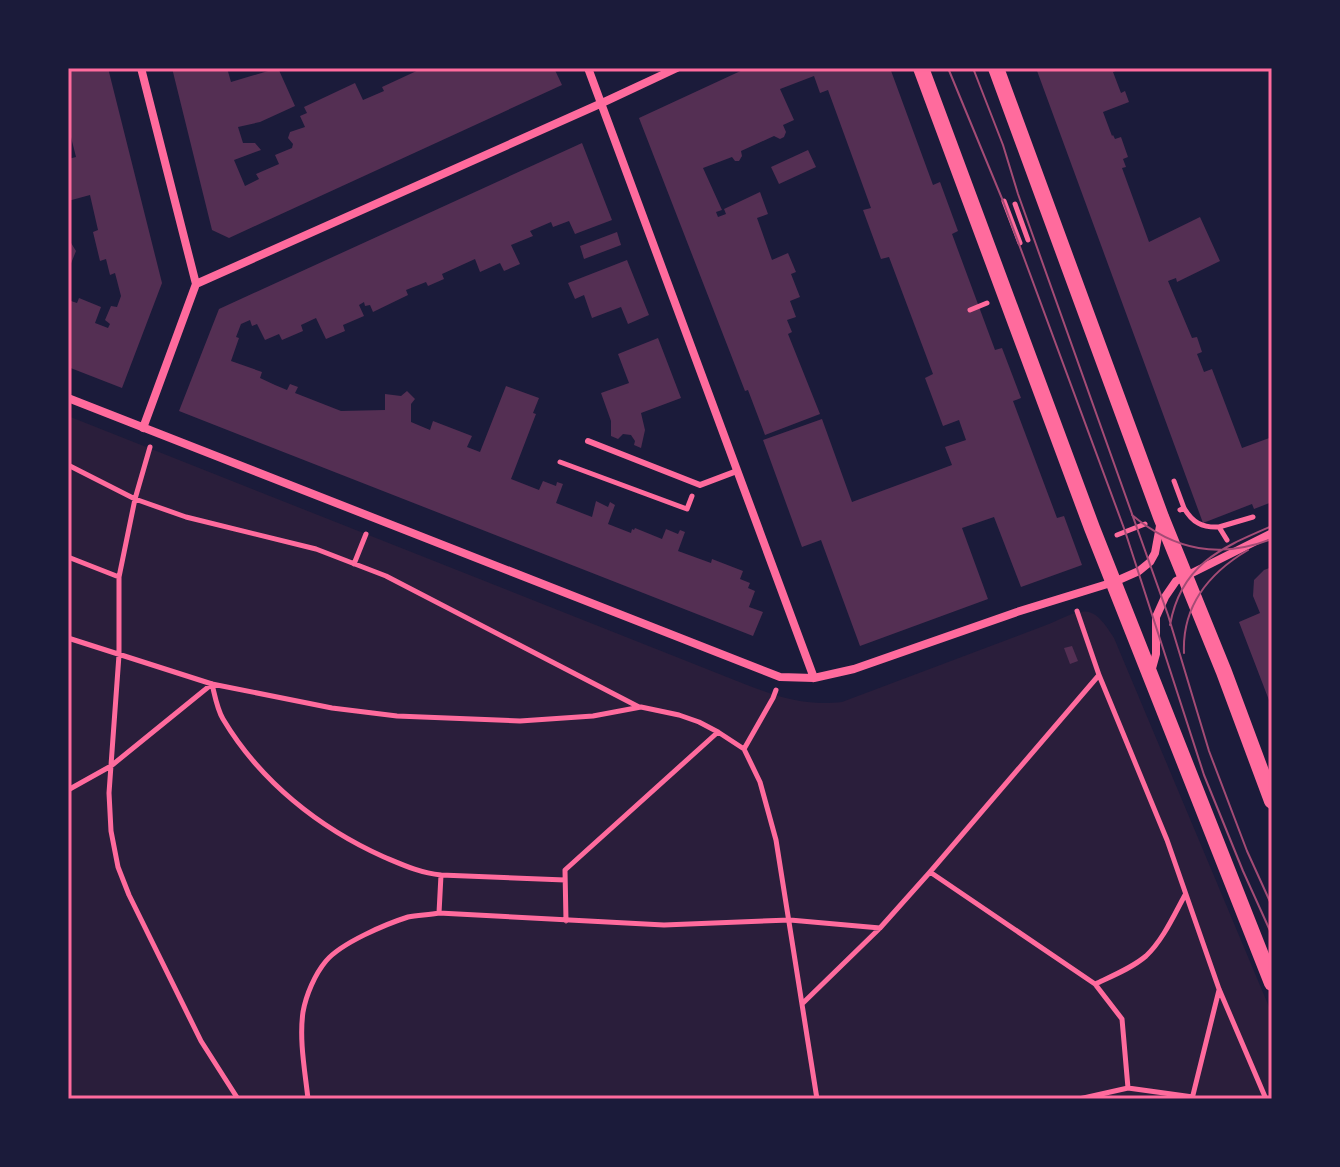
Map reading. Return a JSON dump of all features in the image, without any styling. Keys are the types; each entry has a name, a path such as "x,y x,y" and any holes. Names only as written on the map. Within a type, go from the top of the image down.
{"main road":[{"path":"921,68 1097,542 1272,983"},
{"path":"996,68 1161,517 1272,801"}],"street":[{"path":"141,68 196,284 143,428"},
{"path":"588,68 814,678"},
{"path":"196,284 677,68"},
{"path":"68,398 780,677 814,678 854,669 1114,582 1139,571 1150,562 1155,553 1161,517"},
{"path":"1151,673 1156,654 1156,617 1176,581 1272,533"}],"lane":[{"path":"588,441 700,485 737,471"}],"path":[{"path":"1004,201 1020,243"},
{"path":"1015,204 1028,240"},
{"path":"156,434 147,454 135,499 119,577 119,655 109,793 111,831 118,867 129,895 201,1041 238,1099"},
{"path":"560,462 687,509 696,483"},
{"path":"68,465 135,499 186,517 316,549 386,576 641,707 699,722 744,749 760,782 776,840 817,1099"},
{"path":"1184,508 1190,518 1201,525 1219,527 1253,517"},
{"path":"1097,542 1161,517"},
{"path":"354,564 372,518"},
{"path":"1219,527 1234,551"},
{"path":"68,557 119,577"},
{"path":"1071,596 1099,675 1167,840 1219,989 1266,1099"},
{"path":"68,638 212,684 332,708 397,716 520,721 579,717 641,707"},
{"path":"802,1003 880,928 1099,675"},
{"path":"744,749 773,698 780,677"},
{"path":"68,790 111,766 212,684"},
{"path":"212,684 222,717 270,780 336,833 414,870 441,875 565,880"},
{"path":"566,921 565,870 718,732"},
{"path":"930,872 1095,984 1122,1019 1128,1088"},
{"path":"439,913 441,875"},
{"path":"1095,984 1122,972 1147,955 1186,894"},
{"path":"308,1099 303,1011 312,985 327,960 366,934 409,917 439,913 664,925 790,920 880,928"},
{"path":"1079,1099 1128,1088 1192,1098 1219,989"}],"shaded area":[{"path":"68,416 747,685 793,700 842,702 1071,614 1093,614 1114,638 1272,1014 1272,1099 68,1099"}],"building":[{"path":"68,68 108,68 162,283 122,388 68,367 68,300 77,303 79,298 101,307 95,323 108,328 110,324 105,320 111,306 117,307 121,296 115,273 110,275 106,259 100,261 93,232 98,230 90,195 68,201 68,159 76,157 68,125"},
{"path":"172,68 227,68 231,82 278,68 295,106 260,122 238,127 243,143 255,143 261,150 234,160 245,186 259,179 256,174 279,164 275,155 292,148 293,144 288,138 290,132 305,127 300,116 307,113 304,107 355,83 363,100 384,91 382,87 423,68 554,68 562,85 229,238 212,230"},
{"path":"747,68 890,68 933,185 940,182 958,231 952,234 995,350 1002,348 1021,398 1013,401 1057,518 1064,516 1082,565 1021,587 994,517 962,528 988,599 860,646 821,540 802,547 763,440 822,419 852,502 952,465 945,447 966,440 959,420 943,426 925,378 933,374 889,257 881,259 863,210 871,208 828,90 820,93 814,76 780,89 794,120 783,125 786,132 784,137 774,136 741,151 739,161 732,157 703,168 722,210 716,212 718,217 726,214 724,209 760,192 768,214 757,218 772,260 788,253 796,272 791,274 800,297 790,301 796,317 787,320 792,332 788,334 820,414 765,435 639,118"},
{"path":"1036,68 1123,68 1113,72 1121,93 1125,91 1129,102 1103,112 1112,136 1115,139 1121,137 1128,157 1123,159 1126,167 1122,168 1149,242 1200,217 1220,261 1177,282 1176,278 1168,281 1192,338 1197,337 1202,352 1197,354 1204,372 1212,369 1242,448 1272,437 1272,502 1254,509 1252,504 1203,523"},
{"path":"582,143 612,220 575,234 569,221 553,227 551,222 530,231 533,236 511,245 520,264 504,271 500,263 480,272 475,259 442,274 444,279 406,290 408,295 373,312 370,305 365,306 364,302 359,305 364,316 343,325 345,331 326,339 316,318 301,325 303,331 282,340 279,334 265,340 257,324 252,326 250,320 241,324 231,361 262,372 260,378 287,390 290,384 298,387 295,393 341,411 385,410 385,394 401,396 407,391 415,399 411,404 411,422 430,430 433,421 472,436 467,447 480,452 506,386 539,398 511,479 539,490 543,481 556,486 557,482 563,484 556,503 592,517 596,501 608,507 610,502 615,505 608,524 631,533 635,528 662,539 666,529 678,534 680,530 685,532 678,551 743,571 740,579 750,583 748,588 755,591 749,607 763,612 753,636 179,411 219,309"},
{"path":"808,150 816,167 779,184 771,167"},
{"path":"617,232 621,245 584,259 580,246"},
{"path":"68,238 76,251 68,271"},
{"path":"627,260 649,315 628,324 621,307 592,318 584,295 575,299 568,283"},
{"path":"658,338 681,398 641,413 645,430 641,448 634,445 631,435 623,434 618,439 611,436 611,421 601,393 629,383 618,354"},
{"path":"1272,567 1272,708 1239,622 1260,613 1253,596 1254,580"},
{"path":"1072,646 1078,661 1070,664 1064,648"}],"tram line":[{"path":"948,68 1003,201 1125,531 1204,775 1272,935"},
{"path":"973,68 1003,145 1168,615 1209,751 1247,851 1272,906"},
{"path":"1132,515 1165,537 1199,548 1234,549 1272,539"},
{"path":"1170,625 1183,587 1206,561 1236,542 1272,526"},
{"path":"1184,653 1188,620 1201,592 1221,569 1248,550"}]}
